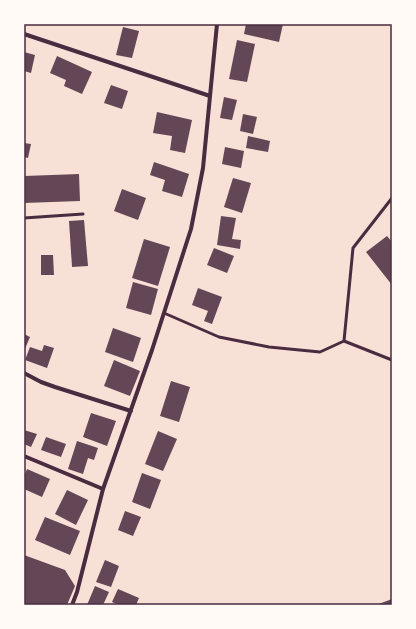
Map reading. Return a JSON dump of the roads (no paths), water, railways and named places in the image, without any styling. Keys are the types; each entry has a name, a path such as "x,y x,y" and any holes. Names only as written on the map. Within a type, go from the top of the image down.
{"street":[{"path":"72,605 77,592 104,489 191,229 203,168 217,24"},
{"path":"24,34 210,96"},
{"path":"24,373 41,382 55,387 131,411"},
{"path":"24,456 104,489"}],"lane":[{"path":"344,341 353,248 392,198"},
{"path":"24,218 83,214"},
{"path":"164,313 219,337 269,347 320,352 344,341 392,360"}]}
